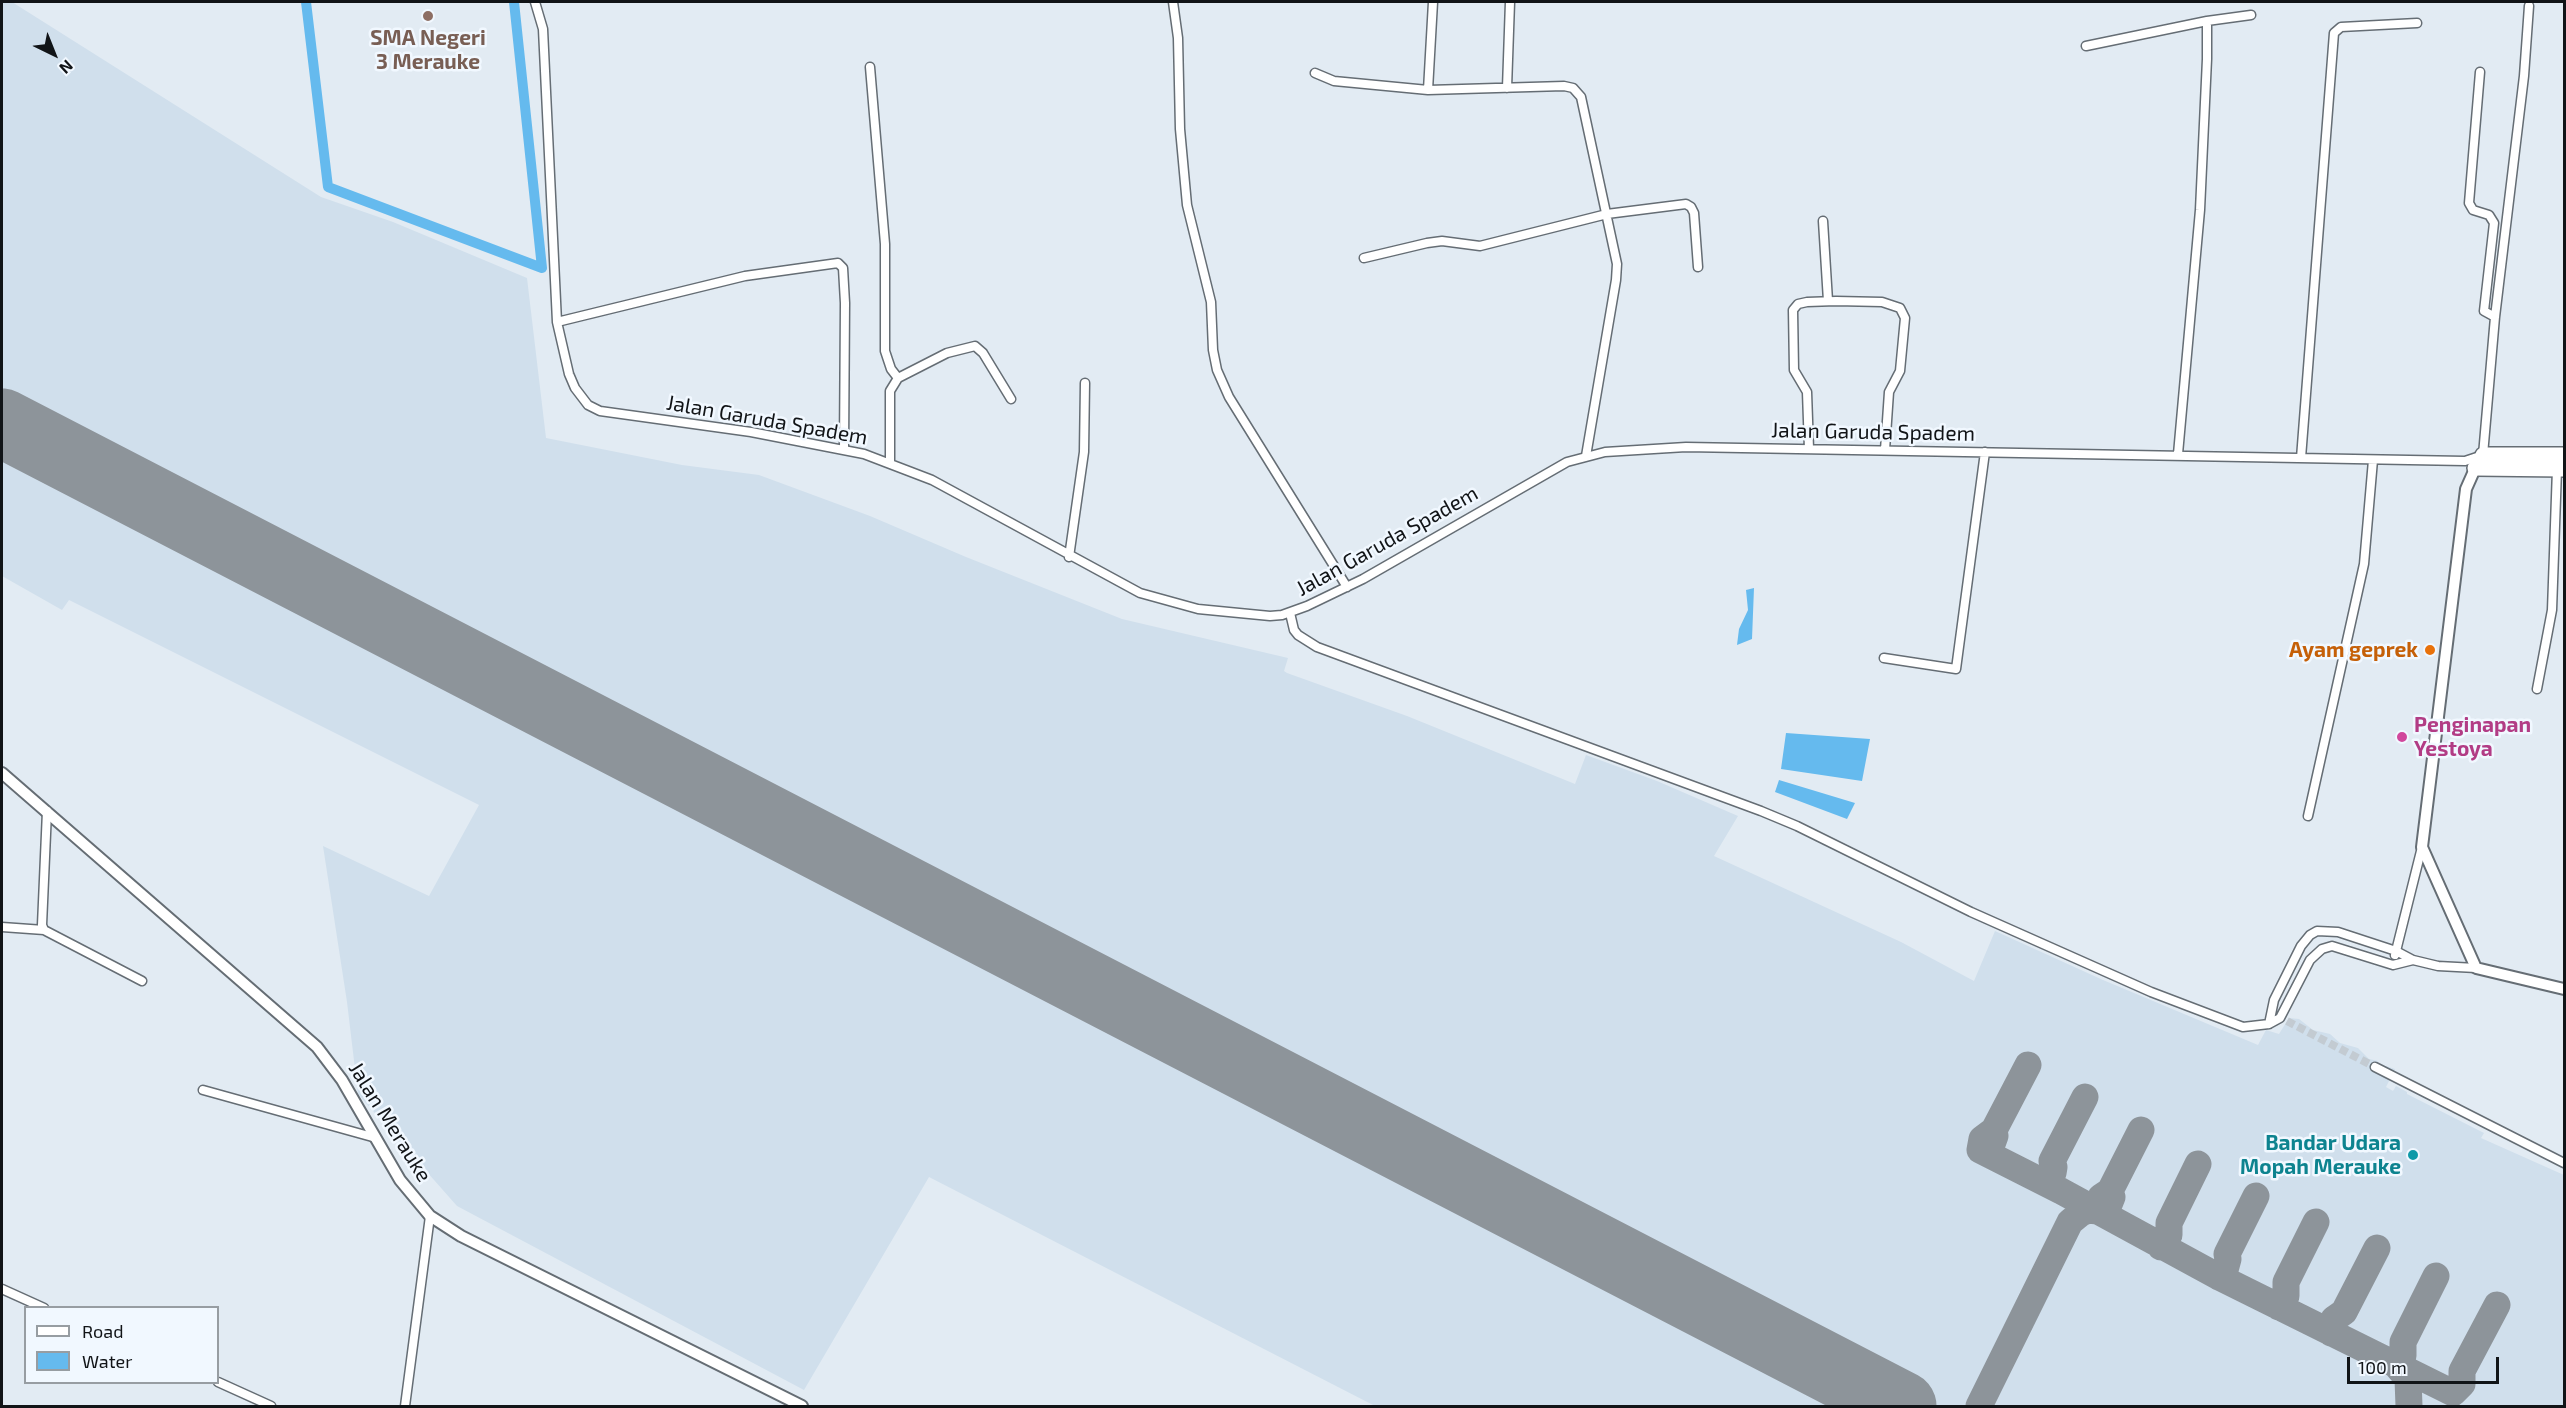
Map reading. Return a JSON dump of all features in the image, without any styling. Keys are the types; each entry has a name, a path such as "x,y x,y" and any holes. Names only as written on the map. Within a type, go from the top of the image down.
{"highway":[{"path":"2474,461 2565,455"},
{"path":"2474,461 2560,469"}],"street":[{"name":"Jalan Garuda Spadem","path":"535,2 543,29 557,322 569,374 580,396 594,409 751,432 844,449 890,463 959,494 1069,557 1140,593 1175,604 1246,615 1270,616 1290,613 1347,587 1567,462 1605,452 1675,447 2178,454 2474,461"},
{"path":"1173,2 1178,38 1180,129 1187,205 1212,302 1213,350 1217,370 1229,397 1347,587"},
{"path":"1428,90 1434,2"},
{"path":"1507,88 1510,2"},
{"path":"2393,965 2422,847 2466,489 2474,461 2495,317 2522,98 2529,6"},
{"path":"2086,46 2207,21 2251,15"},
{"path":"2178,454 2200,210 2207,21"},
{"path":"2301,458 2334,33 2341,27 2417,23"},
{"path":"870,67 885,244 885,351 891,369 898,378"},
{"path":"2480,72 2469,203 2474,211 2489,215 2494,223 2484,310 2495,317"},
{"path":"1315,73 1334,81 1428,90 1564,86 1577,92 1583,103 1616,251 1616,280 1586,456"},
{"path":"1364,258 1442,241 1480,246 1607,214 1689,205 1694,213 1698,267"},
{"path":"1824,221 1828,301"},
{"path":"557,322 745,276 838,263 843,268 845,303 844,449"},
{"path":"1809,449 1807,392 1794,370 1793,310 1798,304 1828,301 1882,302 1900,308 1905,318 1900,371 1890,392 1885,450"},
{"path":"890,463 890,391 898,378 947,353 975,346 983,353 1011,399"},
{"path":"1069,557 1084,452 1085,383"},
{"path":"1884,658 1956,669 1985,452"},
{"path":"2308,816 2364,564 2373,460"},
{"path":"2536,689 2553,591 2560,469"},
{"path":"1290,613 1294,630 1298,635 1317,646 1761,811 1797,826 1971,912 2151,992 2243,1028 2284,1020"},
{"name":"Jalan Merauke","path":"2,773 317,1047 342,1080 400,1180 430,1216 461,1236 802,1407"},
{"path":"44,930 42,924 47,811"},
{"path":"2422,847 2476,969"},
{"path":"2,927 44,930 142,981"},
{"path":"2269,1024 2270,1012 2301,946 2310,935 2317,931 2338,932 2396,951 2413,960 2454,969 2476,969 2565,989"},
{"path":"2284,1020 2310,960 2322,949 2332,946 2393,965 2413,960"},
{"path":"2270,1012 2284,1020"},
{"path":"2375,1067 2565,1163"},
{"path":"203,1090 376,1138"},
{"path":"405,1407 430,1216"},
{"path":"2,1291 39,1306"},
{"path":"219,1382 271,1407"}],"shaded area":[{"path":"2,2 12,2 321,197 393,222 527,278 546,438 682,465 759,475 870,516 1122,619 1288,658 1284,671 1287,673 1407,716 1575,784 1586,755 1657,781 1738,816 1714,856 1901,942 1974,981 1995,931 2103,980 2258,1045 2266,1030 2279,1034 2289,1018 2299,1019 2313,1030 2330,1034 2340,1043 2358,1048 2369,1059 2395,1069 2386,1087 2393,1091 2396,1086 2407,1094 2484,1133 2481,1138 2564,1175 2564,1406 1375,1406 929,1177 804,1390 457,1206 358,1094 347,1002 323,846 429,896 479,805 69,600 62,610 2,576"}],"water":[{"path":"1754,588 1752,639 1737,645 1739,629 1748,610 1746,590"},
{"path":"1786,733 1870,739 1862,781 1781,769"},
{"path":"1779,780 1855,803 1847,819 1775,792"}],"waterway":[{"path":"306,2 328,187 542,268 514,2"}],"taxiway":[{"path":"1991,1147 1995,1136 1994,1130 2028,1065"},
{"path":"2045,1182 2053,1173 2052,1161 2085,1097"},
{"path":"1994,1130 1982,1139 1980,1150 2061,1191 2219,1277 2453,1393 2462,1384 2462,1371 2497,1305"},
{"path":"2108,1207 2112,1197 2110,1191 2141,1130"},
{"path":"2161,1247 2169,1235 2169,1223 2198,1164"},
{"path":"1979,1406 2070,1222 2088,1210 2098,1211 2101,1197 2110,1191"},
{"path":"2219,1277 2225,1270 2227,1254 2256,1196"},
{"path":"2279,1307 2286,1296 2286,1282 2316,1222"},
{"path":"2331,1333 2334,1319 2344,1312 2377,1248"},
{"path":"2409,1406 2408,1379 2396,1365 2403,1356 2403,1342 2436,1276"}],"runway":[{"path":"2,423 1902,1406"}],"tunnel":[{"path":"2287,1021 2375,1067"}],"place":[{"name":"SMA Negeri 3 Merauke","path":"428,16"},
{"name":"Ayam geprek","path":"2430,650"},
{"name":"Penginapan Yestoya","path":"2402,737"},
{"name":"Bandar Udara Mopah Merauke","path":"2413,1155"}]}
